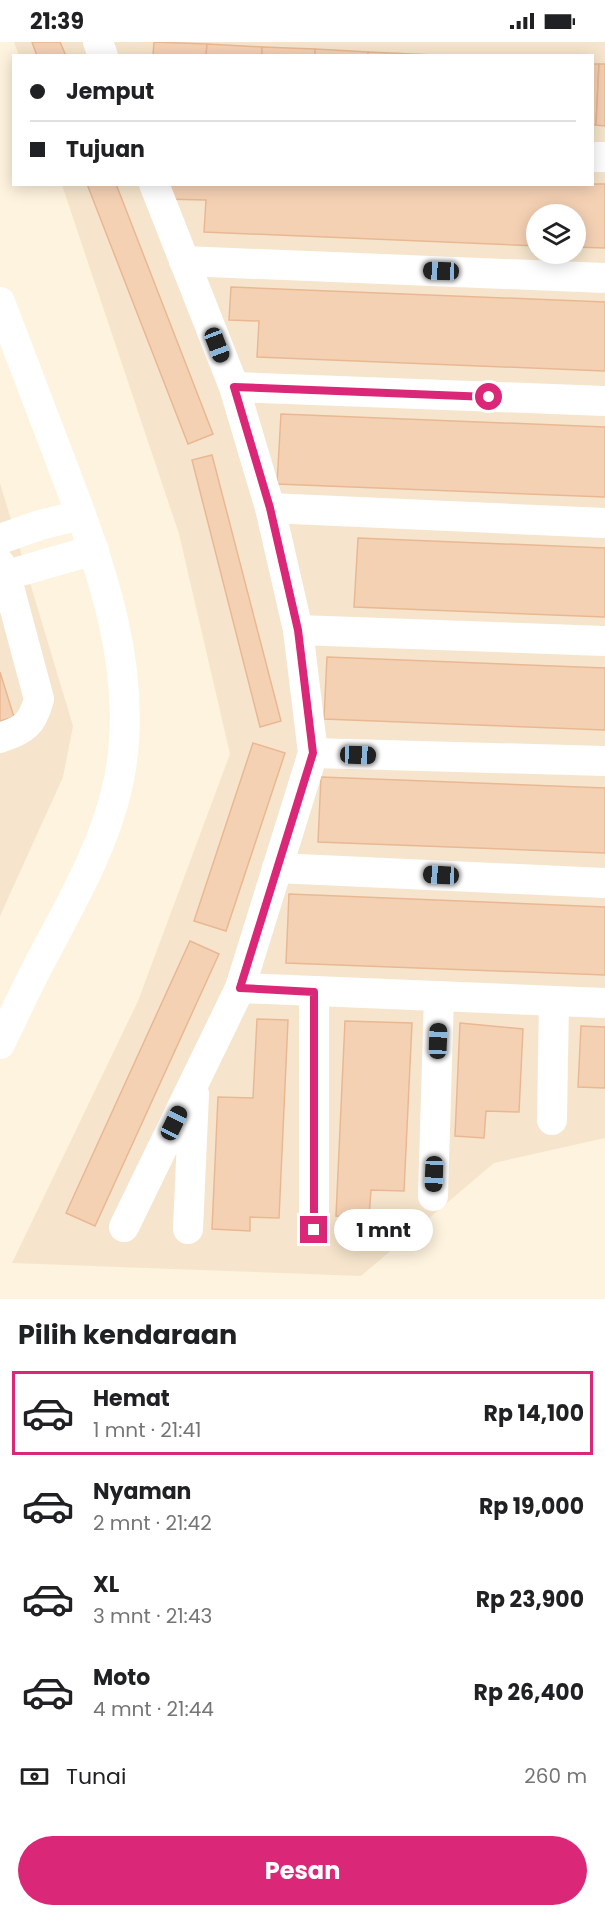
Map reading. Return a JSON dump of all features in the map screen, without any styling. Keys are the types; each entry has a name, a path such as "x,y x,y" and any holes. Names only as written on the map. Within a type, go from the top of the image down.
{"street":[{"path":"124,1227 240,988 313,753 298,630 270,508 234,387 155,186"},
{"path":"184,261 605,278"},
{"path":"0,302 81,514 112,612 122,680 124,734 118,784 102,835 82,884 0,1044"},
{"path":"234,387 605,401"},
{"path":"270,508 605,523"},
{"path":"0,539 81,514"},
{"path":"0,738 15,733 34,719 39,699 2,572 94,550"},
{"path":"298,630 605,641"},
{"path":"313,753 605,761"},
{"path":"277,868 605,883"},
{"path":"240,988 605,1004"},
{"path":"314,992 314,1230"},
{"path":"433,1196 439,996"},
{"path":"552,1120 554,1001"},
{"path":"188,1229 195,1082"}],"shaded area":[{"path":"14,42 605,42 605,1138 494,1163 361,1276 12,1263 138,1001 230,754 179,534 62,186 594,186 594,54 18,54"},
{"path":"0,483 73,726 63,777 0,916"}],"building":[{"path":"32,42 60,42 65,54 36,54"},
{"path":"154,42 207,44 206,54 153,54"},
{"path":"207,44 262,47 262,54 206,54"},
{"path":"262,47 315,49 315,54 262,54"},
{"path":"315,49 368,52 368,54 315,54"},
{"path":"368,52 412,54 368,54"},
{"path":"594,64 599,64 596,125 594,125"},
{"path":"599,64 605,64 605,126 596,125"},
{"path":"594,184 605,184 605,248 586,247 586,204 526,204 526,246 204,232 206,200 165,199 166,186 594,186"},
{"path":"88,186 117,186 213,434 188,444"},
{"path":"231,287 605,302 605,371 257,357 259,321 229,320"},
{"path":"281,414 605,427 605,497 277,484"},
{"path":"212,455 281,721 260,727 192,460"},
{"path":"358,538 605,548 605,617 354,607"},
{"path":"327,657 605,668 605,730 324,719"},
{"path":"0,672 14,717 0,721"},
{"path":"253,743 285,753 226,931 194,921"},
{"path":"321,777 605,788 605,853 318,842"},
{"path":"289,894 605,907 605,975 286,963"},
{"path":"190,941 219,954 95,1226 66,1213"},
{"path":"257,1019 288,1020 279,1218 250,1217 250,1231 212,1229 218,1097 253,1098"},
{"path":"345,1021 412,1023 404,1191 371,1190 369,1217 336,1216"},
{"path":"460,1023 523,1029 519,1112 486,1111 484,1138 455,1136"},
{"path":"581,1026 605,1027 605,1088 578,1087"}],"route":[{"path":"314,1230 314,992 240,988 313,753 298,630 270,508 234,387 489,397"}]}
